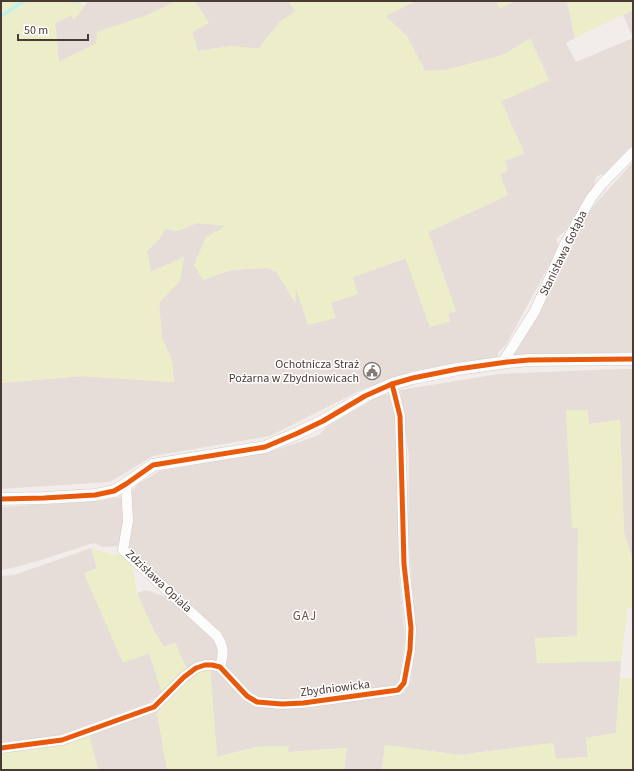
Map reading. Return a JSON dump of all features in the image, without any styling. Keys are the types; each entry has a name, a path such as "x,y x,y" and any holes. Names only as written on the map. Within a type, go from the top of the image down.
{"street":[{"name":"Stanisława Gołąba","path":"503,362 535,312 564,246 591,198 602,184 633,152"},
{"path":"1,499 95,495 114,490 126,484 153,465 264,447 314,426 363,397 392,384 436,373 503,362 529,360 633,359"},
{"name":"Zbydniowicka","path":"220,667 247,696 257,702 282,704 303,703 398,690 404,683 410,650 411,628 404,564 400,416 392,384"},
{"name":"Zdzisława Opiala","path":"126,484 128,521 123,550 217,636 223,647 223,658 220,667"},
{"path":"1,748 62,740 154,707 196,668 204,665 220,667"}],"shaded area":[{"path":"88,1 177,1 147,15 96,44 59,62 55,23 71,15 74,20"},
{"path":"195,1 288,1 296,11 280,22 258,49 233,46 198,51 192,32 208,23"},
{"path":"416,1 496,1 500,8 516,1 567,1 575,38 566,43 576,62 633,38 633,147 628,155 604,177 602,174 596,177 593,189 567,229 556,239 559,247 506,345 498,352 498,357 417,372 365,388 270,436 153,456 110,482 1,489 1,383 82,376 174,382 172,361 162,338 159,303 184,257 151,272 147,251 160,238 165,229 177,231 197,223 226,225 203,280 227,271 267,268 276,271 295,302 295,287 330,303 353,277 406,258 430,327 448,314 456,311 428,232 508,195 500,175 505,161 524,153 501,101 549,80 530,39 503,55 446,70 425,71 407,36 385,16"},
{"path":"633,10 633,38 623,15"},
{"path":"633,162 633,352 512,356 541,310 569,254 578,232 591,209"},
{"path":"633,369 633,558 632,559 624,533 620,420 589,424 572,528 578,527 577,637 535,639 538,663 621,661 616,733 586,738 588,757 556,759 553,743 460,755 385,745 382,770 344,770 347,748 288,752 288,746 256,747 217,757 210,669 220,670 251,704 390,696 404,693 411,681 416,636 408,534 409,458 400,390 499,374"},
{"path":"383,394 390,395 396,412 399,574 405,637 400,679 393,687 292,701 265,700 253,696 226,667 226,640 192,606 139,561 128,547 133,519 130,493 139,483 160,471 257,454 282,448 319,435 327,426"},
{"path":"125,496 126,522 120,546 103,547 94,543 41,560 1,570 1,507 100,501"},
{"path":"91,548 97,568 85,573 123,662 149,653 163,694 150,702 59,736 1,745 1,576 14,575"},
{"path":"146,590 167,597 170,595 216,636 220,660 201,663 187,669 164,647 153,629 137,593"},
{"path":"157,712 167,769 98,770 89,735"}],"green space":[{"path":"1,1 77,1 84,6 74,20 71,15 55,23 59,62 96,44 97,32 147,15 177,1 195,1 209,23 192,32 198,51 233,46 258,49 280,22 295,11 288,1 416,1 385,16 407,36 425,71 446,70 503,55 530,39 549,80 501,101 524,153 505,161 508,170 500,175 508,195 428,232 456,310 448,314 451,321 430,327 405,258 353,277 358,294 331,303 336,318 308,325 296,289 295,303 276,271 267,268 227,271 203,280 194,265 206,237 225,226 197,223 177,231 165,229 160,238 147,251 151,272 184,257 180,281 159,303 162,338 172,361 174,382 82,376 1,383"},
{"path":"496,1 516,1 500,8"},
{"path":"567,1 633,1 633,10 575,38"},
{"path":"566,410 588,410 589,424 620,420 624,533 633,558 633,607 628,608 621,661 537,663 535,638 577,636 578,528 572,528"},
{"path":"91,548 115,555 124,553 132,563 137,593 153,629 164,647 175,642 187,669 163,696 149,653 123,663 84,574 97,568"},
{"path":"210,669 217,757 256,747 289,746 288,752 347,748 344,770 163,770 167,769 157,712 178,692 193,674"},
{"path":"620,678 633,678 633,770 382,770 385,745 460,755 553,743 556,759 588,757 586,738 616,733"},
{"path":"89,735 98,770 1,770 1,752 30,751"}],"waterway":[{"path":"1,16 24,1"},
{"path":"73,1 80,1"}],"cycle path":[{"path":"1,499 95,495 114,491 153,465 265,447 323,421 365,396 392,384 413,378 458,369 529,360 633,359"},
{"path":"1,748 62,740 154,707 184,677 196,668 205,665 220,667 247,696 257,702 282,704 303,703 398,690 404,683 410,650 411,628 404,564 400,416 392,384"}],"place":[{"name":"Ochotnicza Straż Pożarna w Zbydniowicach","path":"372,371"}],"district":[{"name":"GAJ","path":"305,615"}]}
